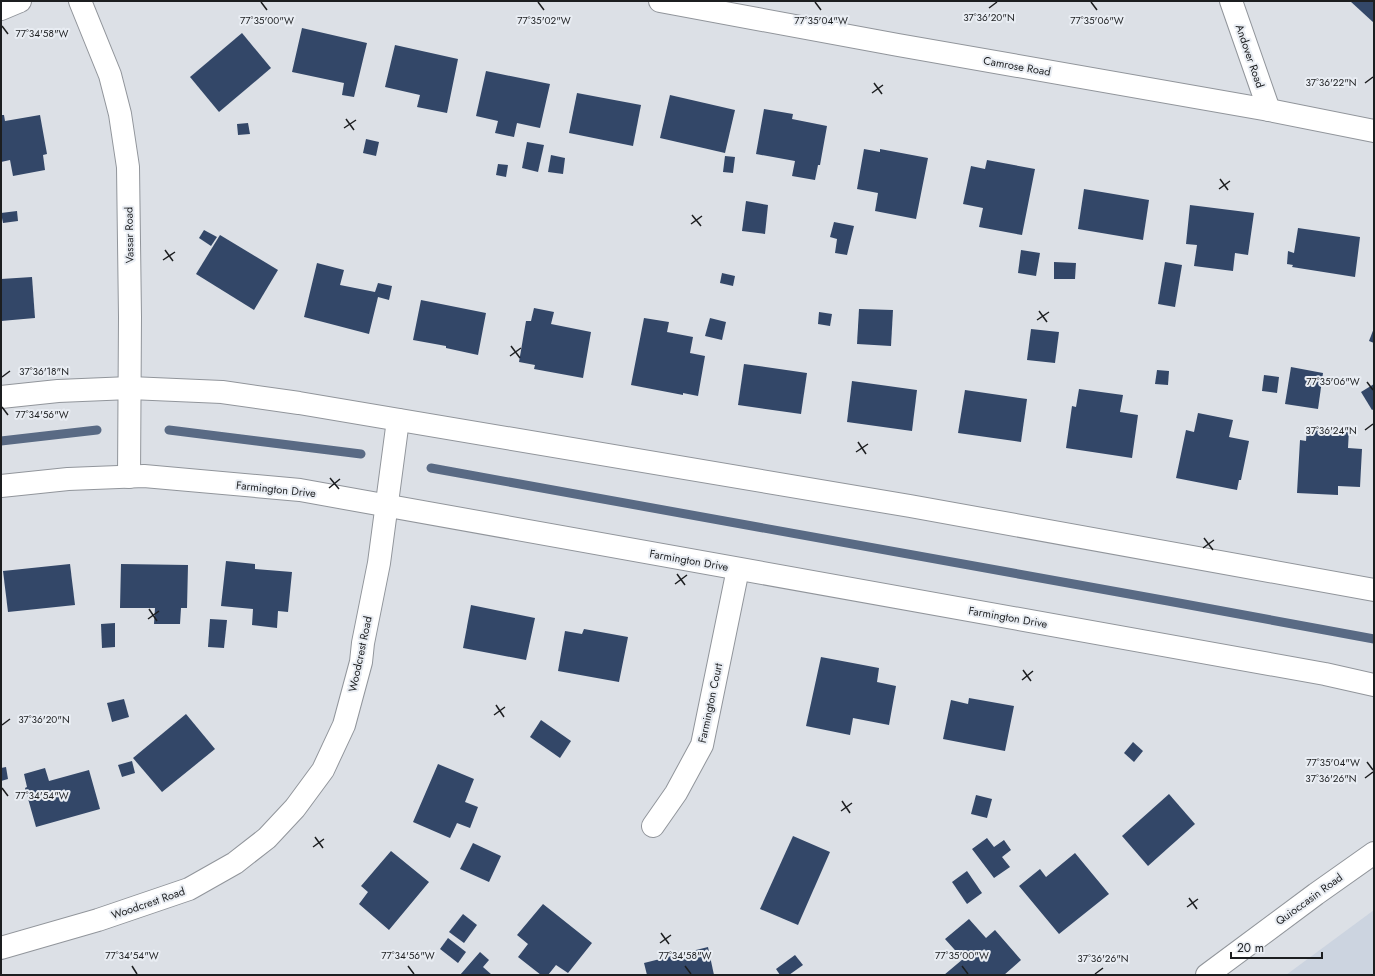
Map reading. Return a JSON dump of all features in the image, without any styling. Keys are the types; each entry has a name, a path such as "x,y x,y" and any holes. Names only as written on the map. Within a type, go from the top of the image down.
{"street":[{"path":"1,9 20,1"},
{"name":"Vassar Road","path":"80,1 110,75 120,114 128,167 130,477"},
{"name":"Camrose Road","path":"660,1 898,45 1269,110 1374,131"},
{"name":"Andover Road","path":"1232,1 1269,110"},
{"path":"1,397 58,391 130,388 222,392 299,403 910,506 1374,590"},
{"name":"Woodcrest Road","path":"1,948 98,920 189,889 235,863 267,838 296,808 323,770 344,725 361,662 363,644 379,563 398,420"},
{"name":"Farmington Drive","path":"1,486 68,479 144,476 300,490 1326,674 1374,685"},
{"name":"Farmington Court","path":"653,826 676,793 702,745 738,569"},
{"name":"Quioccasin Road","path":"1207,975 1374,853"}],"shaded area":[{"path":"1374,910 1374,975 1286,975"}],"building":[{"path":"1350,1 1374,1 1374,23"},
{"path":"302,28 367,43 354,97 342,95 344,83 292,72"},
{"path":"242,33 271,68 219,112 190,77"},
{"path":"395,45 458,59 447,113 417,107 420,95 385,87"},
{"path":"486,71 550,84 540,128 517,123 514,137 495,133 498,121 476,116"},
{"path":"577,93 641,105 633,146 569,133"},
{"path":"670,95 735,110 725,153 660,138"},
{"path":"764,109 793,114 792,119 827,126 820,165 818,165 815,180 792,176 795,161 756,154"},
{"path":"1,115 4,115 5,121 40,115 47,154 43,155 45,170 13,176 10,160 1,162"},
{"path":"248,123 250,134 238,135 237,124"},
{"path":"366,139 379,142 376,156 363,153"},
{"path":"527,142 544,145 538,172 522,168"},
{"path":"864,149 880,152 880,149 928,158 916,219 875,211 878,193 857,189"},
{"path":"551,155 565,158 563,174 548,172"},
{"path":"725,156 735,157 733,173 723,172"},
{"path":"987,160 1035,169 1022,235 979,227 983,208 963,204 971,166 985,169"},
{"path":"498,164 508,165 506,177 496,175"},
{"path":"1084,189 1149,200 1143,240 1078,229"},
{"path":"746,201 768,205 765,234 742,231"},
{"path":"1190,205 1254,213 1248,255 1235,253 1233,271 1194,266 1197,245 1186,244"},
{"path":"17,211 18,221 3,223 1,213"},
{"path":"834,222 854,226 847,255 835,253 837,239 830,237"},
{"path":"1298,228 1360,237 1355,277 1292,267 1293,265 1287,264 1288,251 1294,253"},
{"path":"204,230 217,237 211,246 199,238"},
{"path":"220,235 278,270 254,310 196,274"},
{"path":"1021,250 1040,253 1036,276 1018,273"},
{"path":"1054,262 1076,263 1075,279 1054,279"},
{"path":"1165,262 1182,265 1175,307 1158,304"},
{"path":"317,263 344,270 340,285 375,292 378,283 392,286 389,300 378,297 369,334 304,317"},
{"path":"722,273 735,276 733,286 720,283"},
{"path":"32,277 35,318 1,321 1,279"},
{"path":"421,300 486,313 478,355 446,348 446,346 413,340"},
{"path":"534,308 554,312 551,324 591,332 583,378 534,369 535,365 519,362 526,321 531,321"},
{"path":"859,309 893,310 891,346 857,344"},
{"path":"819,312 832,314 830,326 818,324"},
{"path":"644,318 669,322 667,332 693,337 690,353 705,356 698,396 683,393 683,395 631,385"},
{"path":"710,318 726,322 722,340 705,336"},
{"path":"1374,328 1374,343 1369,341"},
{"path":"1031,329 1059,332 1055,363 1027,360"},
{"path":"744,364 807,373 801,414 738,405"},
{"path":"1291,367 1323,373 1318,409 1285,404"},
{"path":"1157,370 1169,371 1168,385 1155,384"},
{"path":"1264,375 1279,377 1277,393 1262,391"},
{"path":"852,381 917,390 912,431 847,422"},
{"path":"1374,384 1374,409 1372,410 1361,392"},
{"path":"1079,389 1123,395 1120,412 1138,415 1132,458 1066,448 1072,406 1076,407"},
{"path":"965,390 1027,399 1021,442 958,433"},
{"path":"1198,413 1233,420 1229,437 1249,441 1241,480 1239,480 1237,490 1176,478 1186,430 1194,432"},
{"path":"1307,427 1349,429 1348,448 1362,449 1360,487 1338,486 1338,495 1297,493 1300,440 1306,441"},
{"path":"226,561 255,564 255,569 292,572 288,612 278,611 277,628 252,625 253,609 221,606"},
{"path":"70,564 75,605 8,612 3,571"},
{"path":"121,564 188,565 187,608 181,608 180,624 154,624 155,608 120,608"},
{"path":"471,605 535,618 526,660 463,648"},
{"path":"210,619 227,620 224,648 208,647"},
{"path":"115,623 115,647 102,648 101,624"},
{"path":"584,629 628,637 619,682 558,671 565,631 582,634"},
{"path":"821,657 879,668 877,682 896,686 889,725 853,718 850,735 806,726"},
{"path":"969,698 1014,706 1005,751 943,739 951,700 968,704"},
{"path":"124,699 129,717 112,722 107,703"},
{"path":"186,714 215,749 162,792 133,758"},
{"path":"541,720 571,741 560,758 530,737"},
{"path":"1133,742 1143,751 1134,762 1124,753"},
{"path":"132,761 135,773 122,777 118,765"},
{"path":"438,764 474,779 465,802 478,807 470,828 457,823 450,838 413,822"},
{"path":"6,767 8,779 1,781 1,768"},
{"path":"45,768 49,781 89,770 100,809 36,827 25,788 27,787 24,774"},
{"path":"1169,794 1195,824 1148,866 1122,836"},
{"path":"976,795 992,799 987,818 971,814"},
{"path":"793,836 830,852 798,925 760,909"},
{"path":"987,838 994,847 1004,840 1011,850 1002,857 1010,867 994,878 972,849"},
{"path":"473,843 501,856 489,882 460,869"},
{"path":"391,851 429,882 389,930 359,904 368,892 361,886"},
{"path":"1075,853 1109,894 1059,934 1019,886 1040,869 1046,877"},
{"path":"967,871 982,893 967,904 952,882"},
{"path":"543,904 592,943 568,973 556,965 548,975 541,975 518,957 528,944 517,935"},
{"path":"463,914 477,925 464,943 449,932"},
{"path":"969,919 986,938 995,930 1021,960 1004,975 944,975 963,959 945,939"},
{"path":"448,938 466,952 458,963 440,949"},
{"path":"708,947 714,975 647,975 644,963"},
{"path":"480,952 489,960 483,967 492,975 460,975"},
{"path":"795,955 803,965 789,975 780,975 776,969"}],"waterway":[{"path":"1,441 97,430"},
{"path":"169,430 361,454"},
{"path":"431,468 1374,639"}]}
